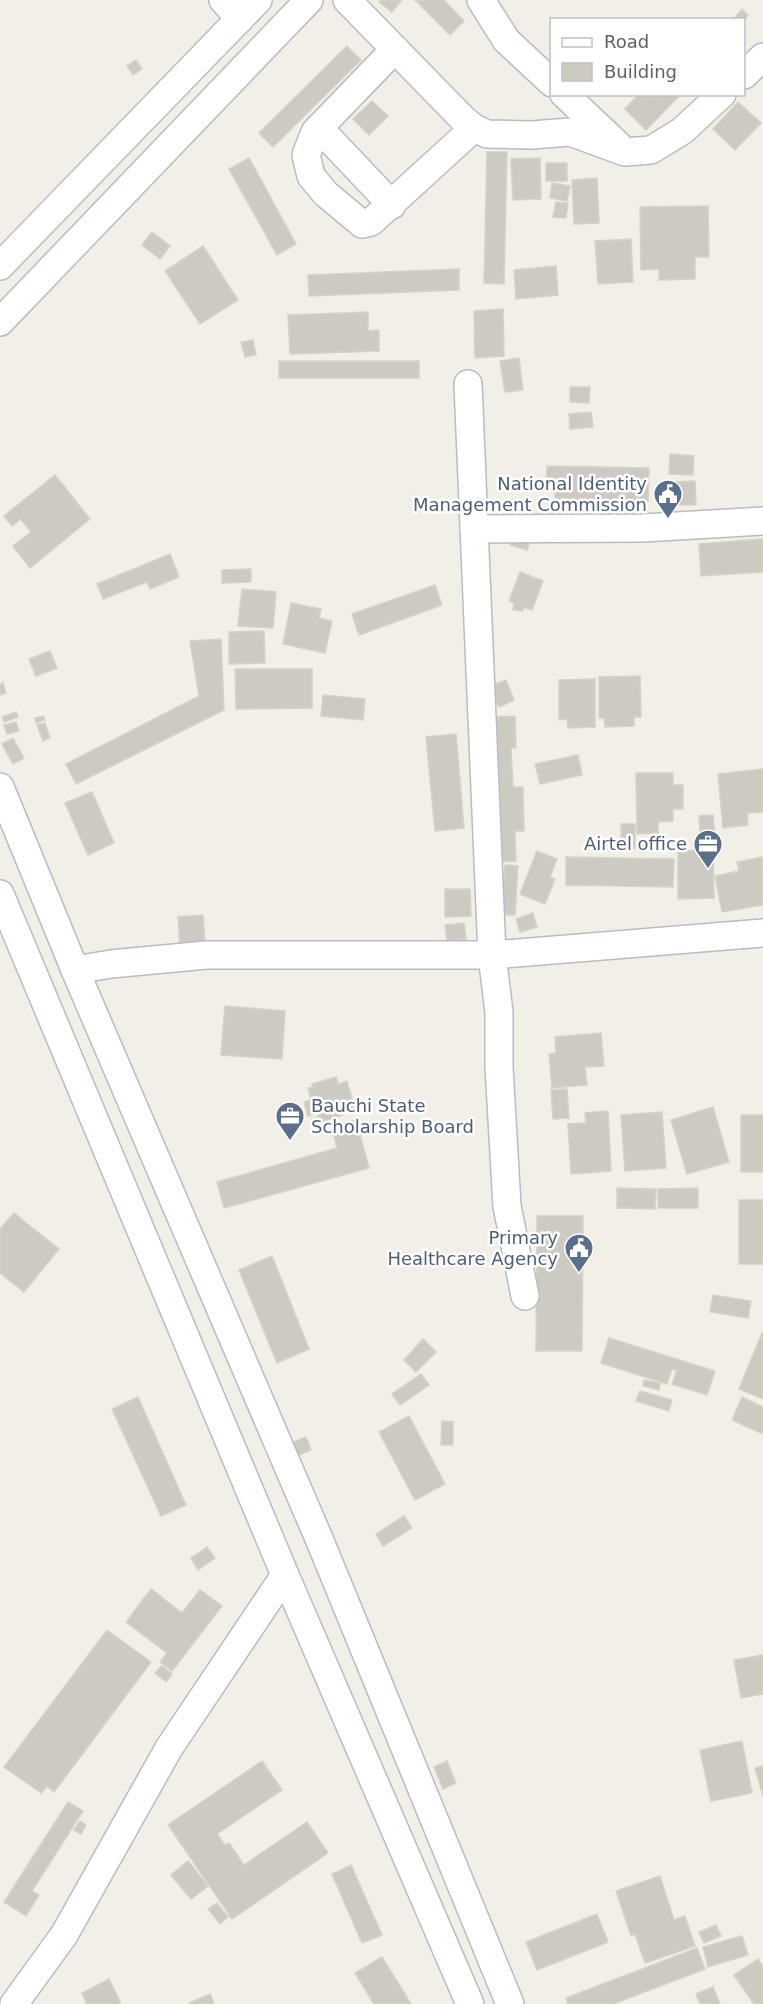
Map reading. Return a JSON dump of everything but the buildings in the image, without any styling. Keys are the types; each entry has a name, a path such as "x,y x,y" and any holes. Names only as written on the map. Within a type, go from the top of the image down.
{"street":[{"path":"0,322 309,0"},
{"path":"347,0 463,119 474,128 487,134 532,135 570,132 625,152 651,150 682,130 720,96"},
{"path":"482,0 506,40 550,81"},
{"path":"0,266 240,6"},
{"path":"395,50 315,132 306,155 311,176 326,194 362,224 371,222 474,128"},
{"path":"745,74 763,57"},
{"path":"566,96 625,152"},
{"path":"318,128 392,205"},
{"path":"468,384 492,955 499,1012 499,1067 507,1206 525,1296"},
{"path":"474,529 643,528 763,521"},
{"path":"0,787 75,970 320,1541 499,2000"},
{"path":"0,894 285,1575 470,2004"},
{"path":"75,970 111,964 206,955 492,955 763,933"},
{"path":"14,2004 64,1935 169,1748 285,1575"}],"place":[{"name":"National Identity Management Commission","path":"668,520"},
{"name":"Airtel office","path":"708,870"},
{"name":"Bauchi State Scholarship Board","path":"290,1142"},
{"name":"Primary Healthcare Agency","path":"579,1274"}]}
